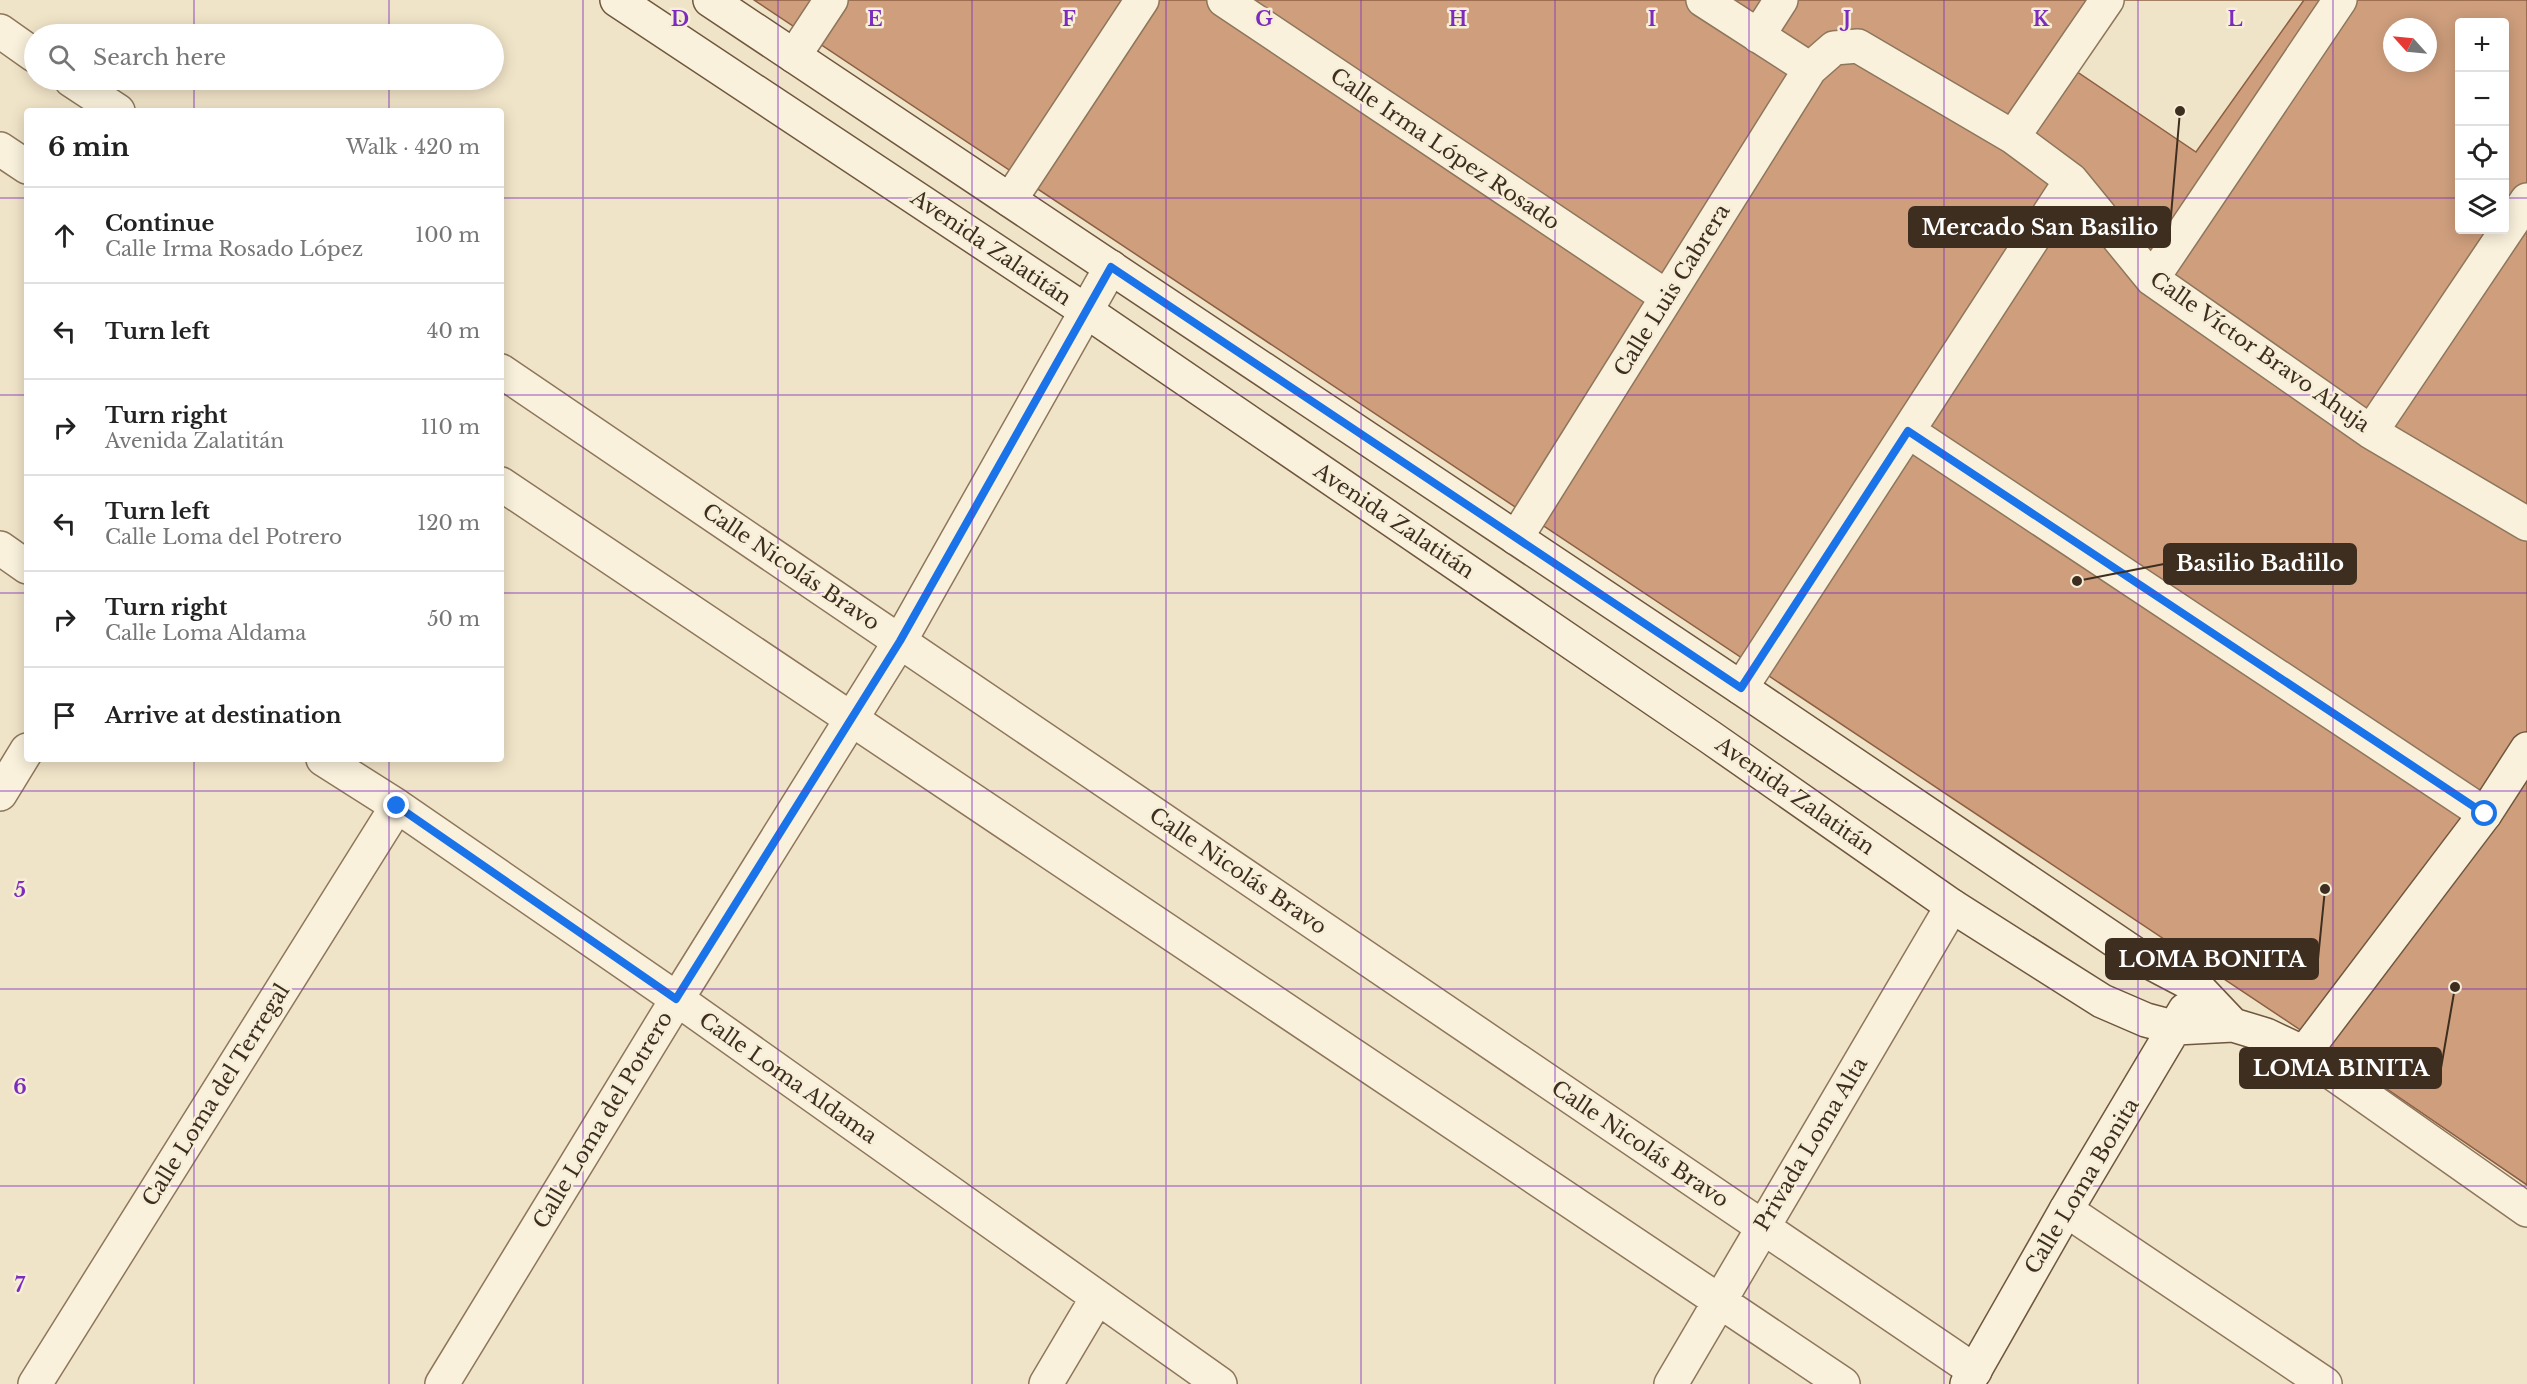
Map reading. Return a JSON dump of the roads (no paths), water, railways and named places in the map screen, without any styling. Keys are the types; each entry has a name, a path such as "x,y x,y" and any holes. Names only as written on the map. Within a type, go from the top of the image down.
{"street":[{"name":"Avenida Zalatitán","path":"617,0 1086,311 1710,737 1952,906 2102,1001 2146,1020 2176,1028 2233,1025"},
{"path":"710,0 1741,688 2138,956 2197,987 2233,1025 2266,1035 2304,1053 2527,1210"},
{"path":"794,56 831,0"},
{"path":"1010,200 1142,0"},
{"name":"Calle Irma López Rosado","path":"1224,0 1667,297"},
{"path":"1703,0 1810,69"},
{"path":"1758,36 1781,0"},
{"path":"2013,136 2107,0"},
{"path":"2152,279 2340,0"},
{"path":"0,31 24,48"},
{"name":"Calle Víctor Bravo Ahuja","path":"1834,48 1858,46 2013,136 2071,180 2152,279 2371,432 2527,524"},
{"name":"Calle Luis Cabrera","path":"1516,538 1810,69 1834,48"},
{"path":"86,90 113,108"},
{"path":"0,149 24,165"},
{"path":"1741,688 2071,180"},
{"path":"2371,432 2527,200"},
{"name":"Calle Loma del Potrero","path":"442,1384 676,999 900,641 1111,267"},
{"name":"Calle Nicolás Bravo","path":"504,373 1762,1227 1971,1378"},
{"path":"1908,431 2485,814"},
{"path":"504,486 1843,1384"},
{"path":"0,548 24,565"},
{"path":"2304,1053 2485,814 2527,749"},
{"path":"0,794 24,755"},
{"name":"Calle Loma Aldama","path":"328,762 397,806 676,999 1220,1384"},
{"name":"Calle Loma del Terregal","path":"35,1384 397,806"},
{"name":"Privada Loma Alta","path":"1671,1384 1952,906"},
{"name":"Calle Loma Bonita","path":"1971,1378 2066,1210 2176,1028 2197,987"},
{"path":"2066,1210 2325,1384"},
{"path":"1046,1384 1097,1298"}],"place":[{"name":"Mercado San Basilio","path":"2180,111"},
{"name":"Basilio Badillo","path":"2077,581"},
{"name":"LOMA BONITA","path":"2325,889"},
{"name":"LOMA BINITA","path":"2455,987"}]}
